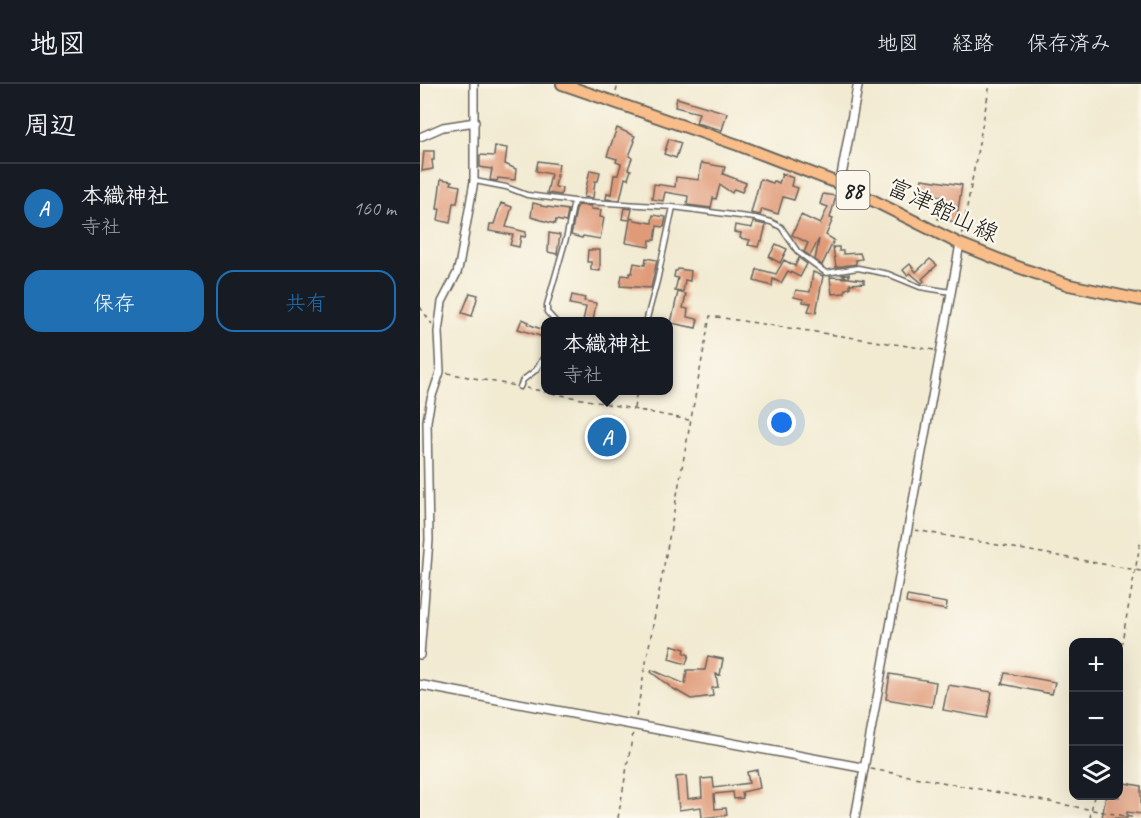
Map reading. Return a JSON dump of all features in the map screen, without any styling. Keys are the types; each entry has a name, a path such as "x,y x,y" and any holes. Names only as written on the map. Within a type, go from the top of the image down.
{"main road":[{"name":"富津館山線","path":"561,84 738,145 840,184 960,244 1069,285 1141,300"}],"street":[{"path":"420,655 429,540 423,419 440,372 438,332 441,302 457,273 474,181 474,84"},
{"path":"840,184 858,84"},
{"path":"420,137 443,127 475,122"},
{"path":"855,818 960,244"},
{"path":"420,685 864,768"}],"lane":[{"path":"474,181 506,187 527,195 574,201 673,207 771,222 781,227 798,252 826,273 858,268 888,274 920,287 951,292"},
{"path":"552,317 547,312 547,305 574,201"},
{"path":"647,317 673,207"},
{"path":"520,387 523,380 541,362"}],"path":[{"path":"960,244 990,84"},
{"path":"420,307 438,332"},
{"path":"618,818 710,316 941,351"},
{"path":"440,372 541,391"},
{"path":"561,395 691,420"},
{"path":"634,409 636,395"},
{"path":"908,529 1141,571"},
{"path":"1123,640 1141,539"},
{"path":"864,768 1136,818"},
{"path":"1090,818 1093,800"}],"building":[{"path":"677,98 727,113 722,130 696,123 699,113 675,107"},
{"path":"617,128 635,136 629,156 632,158 628,169 631,170 628,179 625,178 620,200 606,199 607,193 611,194 614,175 618,175 621,164 616,162 617,159 607,156"},
{"path":"669,139 681,143 676,158 664,154"},
{"path":"495,146 507,148 505,164 516,169 515,180 498,178 497,181 490,180 492,169 480,167 480,155 494,156"},
{"path":"424,151 434,151 433,169 422,171"},
{"path":"538,161 559,164 555,187 562,188 561,195 547,193 551,174 536,171"},
{"path":"701,163 725,167 723,174 746,183 742,192 734,189 732,193 720,185 711,208 687,205 688,196 665,192 663,201 652,199 654,184 675,187 676,177 699,180"},
{"path":"590,170 600,172 598,181 595,181 593,198 584,197"},
{"path":"782,174 793,178 791,186 798,188 794,200 783,197 778,214 762,209 760,215 751,213 760,179 779,183"},
{"path":"441,179 452,181 451,184 460,186 457,203 453,203 450,223 438,220 440,209 437,209"},
{"path":"922,179 962,185 956,222 938,219 941,196 919,193"},
{"path":"823,194 836,196 830,218 833,219 826,235 834,240 822,265 815,260 819,239 810,256 804,252 808,243 792,235 801,215 820,224 828,207 820,204"},
{"path":"501,203 512,207 506,227 526,232 525,237 521,236 519,247 510,245 513,235 489,231 490,224 494,224"},
{"path":"533,203 568,210 566,222 556,220 555,224 531,217"},
{"path":"577,205 591,206 591,209 601,210 600,217 604,218 600,239 571,235"},
{"path":"624,208 632,209 630,218 635,220 652,223 653,215 666,217 664,227 657,226 655,240 650,240 649,247 626,243 630,220 622,219"},
{"path":"753,222 766,225 758,247 748,245 750,240 740,238 741,233 734,232 735,225 752,228"},
{"path":"549,233 560,235 557,254 548,252"},
{"path":"776,244 787,249 780,263 769,257"},
{"path":"833,247 839,247 839,251 843,251 843,254 860,253 862,259 856,260 856,264 836,267"},
{"path":"588,250 600,250 600,271 591,270 591,262 587,262"},
{"path":"646,258 657,260 651,288 620,286 622,275 629,276 632,273 634,263 645,265"},
{"path":"799,258 807,264 800,277 788,271 781,283 773,279 772,286 754,281 757,269 776,274 784,260 795,266"},
{"path":"930,259 937,265 922,279 924,281 922,283 910,273 907,275 903,270 910,264 916,272"},
{"path":"678,269 691,271 690,281 685,280 683,292 675,291 678,278 674,277"},
{"path":"813,272 823,276 816,313 808,311 811,303 794,297 796,290 810,292"},
{"path":"849,274 849,278 864,280 864,283 850,284 850,288 845,289 845,293 832,294 830,277 848,278 842,275"},
{"path":"678,292 686,294 683,308 688,309 687,317 698,319 696,328 673,323"},
{"path":"470,293 478,295 472,316 462,313"},
{"path":"572,295 585,298 584,301 596,303 594,317 584,317 586,307 570,304"},
{"path":"522,319 541,329 541,336 518,329"},
{"path":"907,596 947,603 946,610 906,603"},
{"path":"672,645 685,649 684,653 689,655 686,664 669,659"},
{"path":"708,656 723,659 720,675 716,674 718,687 712,688 713,696 691,699 651,672 652,670 685,684 687,670 705,670"},
{"path":"1005,673 1055,682 1052,694 1002,684"},
{"path":"890,674 936,682 932,707 886,699"},
{"path":"948,685 992,692 987,718 943,710"},
{"path":"757,770 760,788 742,792 743,798 734,799 733,792 714,794 715,809 726,808 727,815 702,818 701,807 679,810 676,777 686,776 688,799 702,797 701,779 713,778 714,788 749,783 747,772"},
{"path":"1123,783 1141,786 1141,814 1127,812 1127,818 1102,818 1105,800 1123,800"}],"place":[{"name":"本織神社","path":"607,437"}]}
